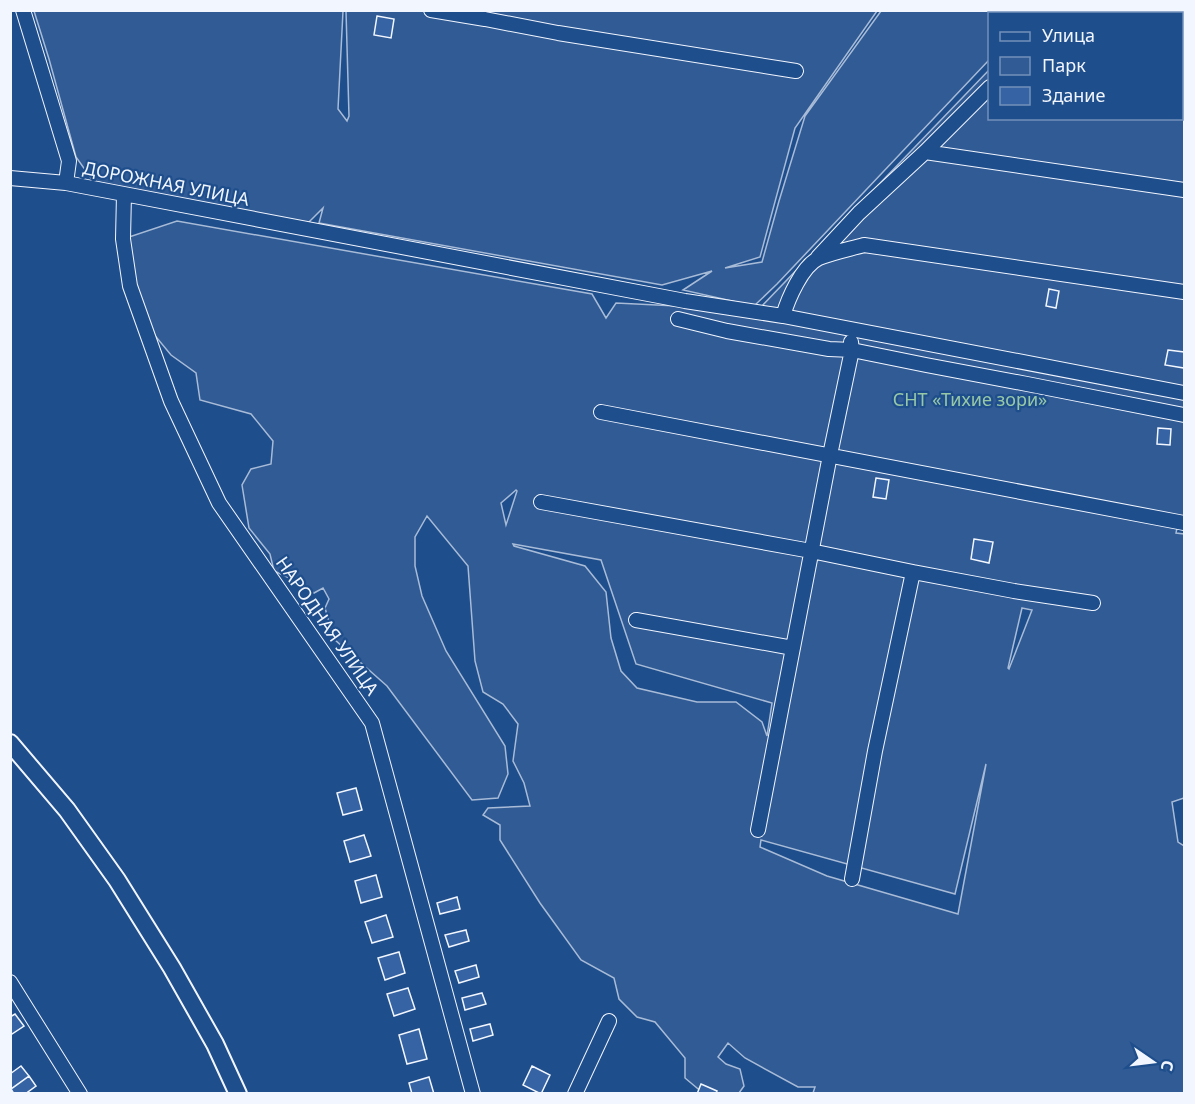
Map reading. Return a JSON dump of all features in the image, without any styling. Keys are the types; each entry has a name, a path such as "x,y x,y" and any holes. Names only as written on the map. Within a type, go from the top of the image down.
{"main road":[{"path":"10,743 67,810 117,880 172,968 215,1044 238,1094"}],"street":[{"path":"431,10 796,71"},
{"path":"23,12 69,161 66,183"},
{"path":"783,316 788,300 805,271 859,213 988,89"},
{"path":"925,152 1185,190"},
{"name":"ДОРОЖНАЯ УЛИЦА","path":"10,178 66,183 685,301 783,316 1185,393"},
{"name":"НАРОДНАЯ УЛИЦА","path":"124,194 123,239 130,286 171,401 219,503 372,723 472,1094"},
{"path":"817,259 864,246 1185,292"},
{"path":"678,319 727,331 829,349 852,350 1185,415"},
{"path":"758,830 852,350 851,342 846,334 847,329"},
{"path":"601,412 1185,523"},
{"path":"541,502 811,550 1014,591 1093,603"},
{"path":"852,879 875,751 913,572"},
{"path":"636,620 793,648"},
{"path":"10,982 80,1094"},
{"path":"574,1094 609,1020"}],"green space":[{"name":"СНТ «Тихие зори»","path":"1085,10 1184,11 1184,530 1177,528 1176,533 1184,534 1184,798 1172,802 1178,842 1184,846 1184,1093 813,1093 815,1087 798,1087 745,1058 728,1043 718,1057 726,1064 740,1069 744,1086 739,1093 703,1093 685,1078 685,1058 655,1022 637,1017 619,999 614,978 581,960 540,903 500,840 500,825 483,815 488,808 530,806 524,783 513,761 518,724 503,704 483,692 475,661 468,566 427,516 415,537 415,566 422,596 446,651 505,746 508,774 498,798 472,800 387,686 334,639 325,608 329,599 323,588 314,593 300,583 274,571 270,554 249,528 242,485 251,469 271,464 273,441 251,414 200,400 196,373 171,355 152,332 131,273 129,237 177,221 592,294 606,318 616,303 758,310 988,71 988,120 1183,120 1183,12 1084,12","holes":["517,491 506,525 501,503","513,544 601,560 636,664 772,703 767,736 762,722 736,702 697,702 637,688 621,671 611,638 606,592 585,566","1022,608 1032,610 1009,669 1008,668","986,764 958,914 827,876 760,847 761,840 955,894"]},
{"path":"34,11 343,11 338,109 347,121 349,116 346,11 877,11 795,128 760,257 725,268 762,262 805,116 881,11 1039,11 988,12 988,61 754,306 683,290 712,271 662,285 319,223 323,208 304,227 93,181 76,157"}],"building":[{"path":"377,16 394,19 391,38 374,35"},
{"path":"1049,289 1059,291 1056,308 1046,306"},
{"path":"1168,350 1184,352 1184,368 1165,365"},
{"path":"1158,428 1171,429 1170,445 1157,444"},
{"path":"876,478 889,480 886,499 873,497"},
{"path":"974,539 993,542 989,563 971,559"},
{"path":"356,788 362,810 343,815 337,793"},
{"path":"364,835 371,856 350,862 344,841"},
{"path":"376,875 382,897 361,903 355,881"},
{"path":"457,897 460,909 440,914 437,903"},
{"path":"386,915 393,937 372,943 365,922"},
{"path":"466,930 469,941 449,947 445,935"},
{"path":"399,952 405,973 385,980 378,958"},
{"path":"476,965 479,977 459,983 455,971"},
{"path":"408,988 415,1009 394,1016 387,994"},
{"path":"482,993 486,1004 465,1010 462,998"},
{"path":"15,1014 24,1026 12,1034 10,1017"},
{"path":"490,1024 493,1035 473,1041 470,1029"},
{"path":"419,1029 427,1059 407,1064 399,1035"},
{"path":"21,1066 29,1076 11,1089 10,1074"},
{"path":"532,1066 550,1075 541,1094 523,1085"},
{"path":"29,1076 36,1086 25,1094 14,1094 11,1089"},
{"path":"429,1077 434,1094 412,1094 409,1083"},
{"path":"701,1084 717,1091 716,1094 697,1094"}]}
